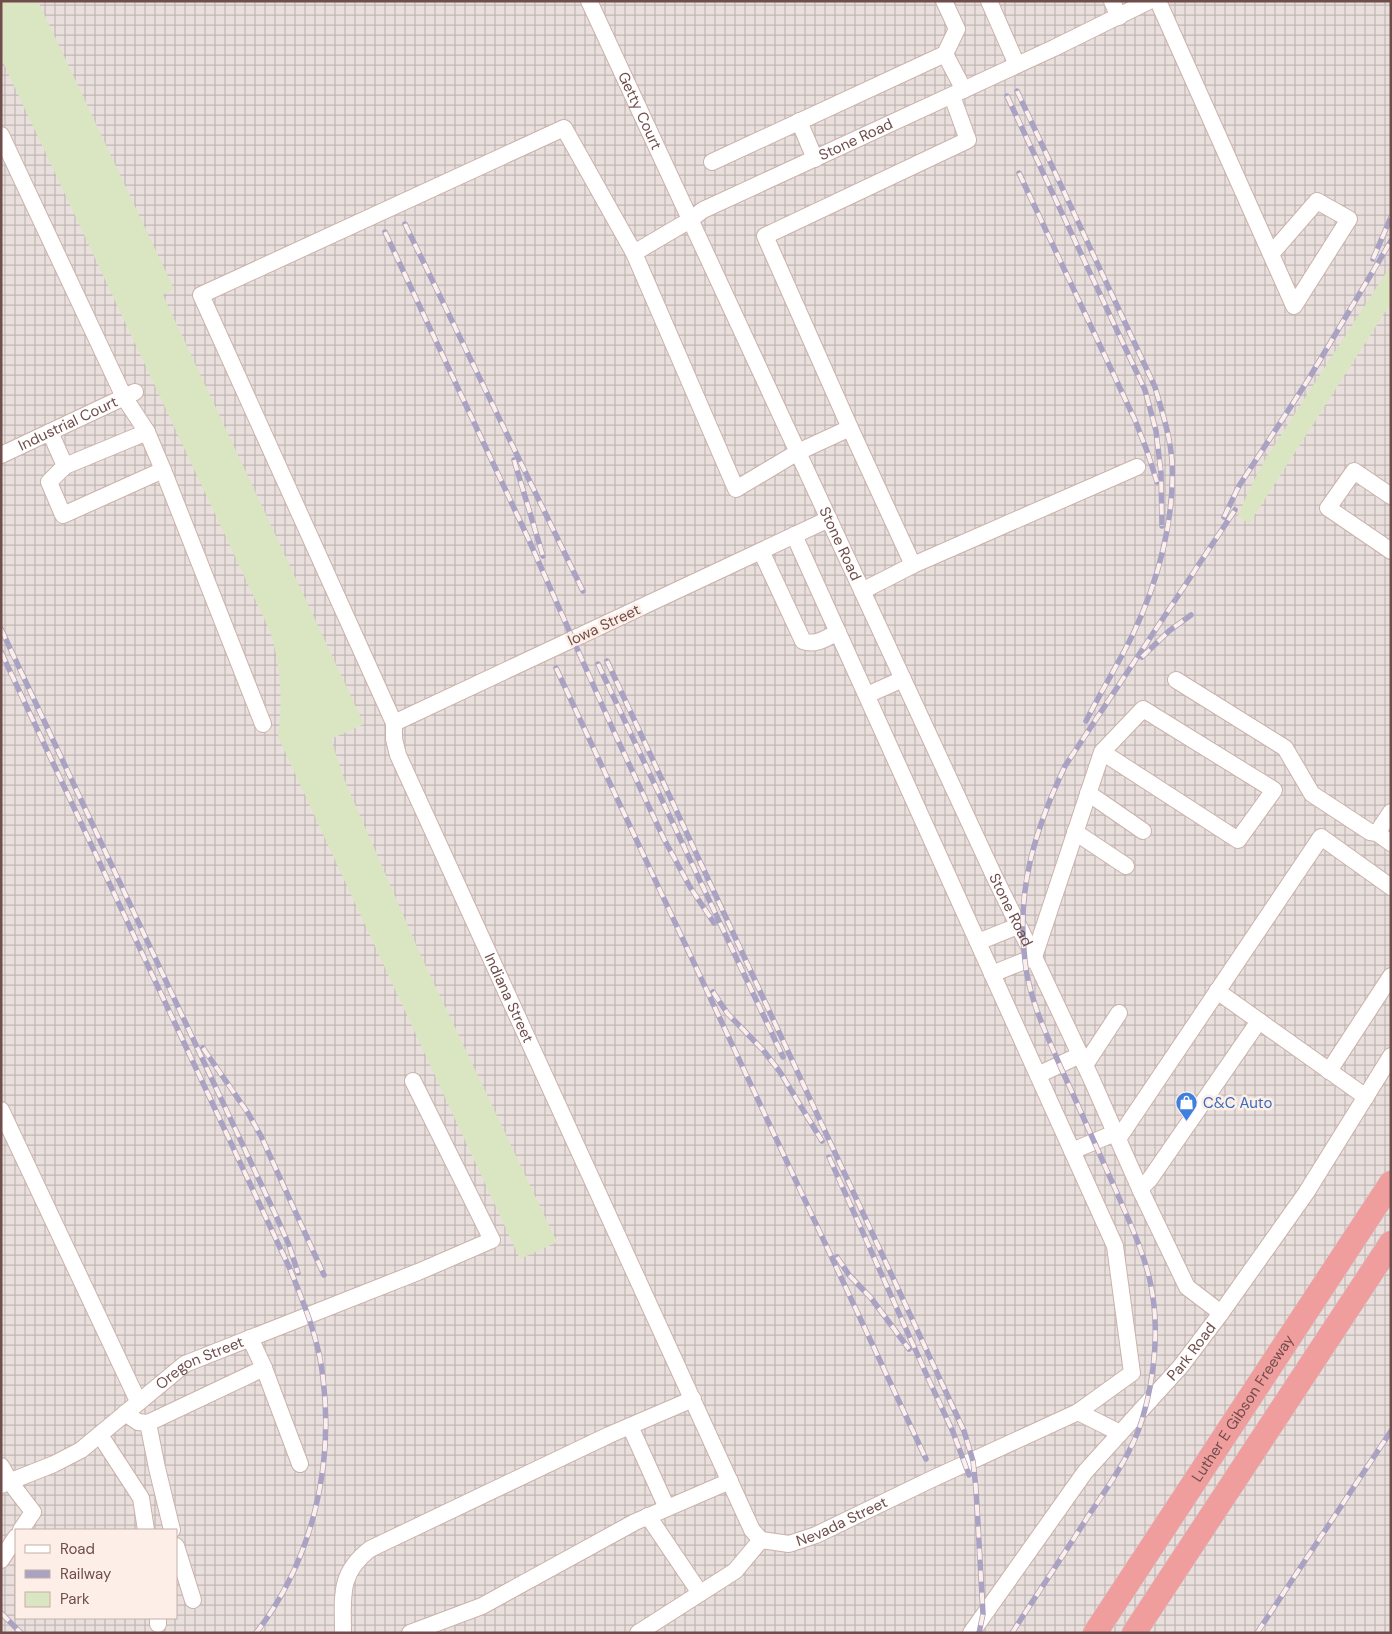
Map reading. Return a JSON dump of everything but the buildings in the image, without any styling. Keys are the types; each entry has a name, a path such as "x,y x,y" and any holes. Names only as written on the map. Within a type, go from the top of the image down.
{"highway":[{"name":"Luther E Gibson Freeway","path":"1095,1633 1391,1183"},
{"path":"1134,1633 1391,1243"}],"street":[{"name":"Getty Court","path":"589,1 690,220"},
{"path":"712,162 944,54 957,29 944,1"},
{"path":"989,1 1017,65"},
{"path":"1112,1 1119,17"},
{"name":"Stone Road","path":"1149,1 958,93 703,210 690,220 1082,1060 1140,1190 1187,1287 1221,1313"},
{"path":"1158,1 1294,306 1349,219 1317,201 1271,254"},
{"path":"913,566 766,236 968,140 958,93 944,54"},
{"path":"799,121 814,160"},
{"name":"Indiana Street","path":"634,254 564,128 201,294 394,731 398,755 693,1399"},
{"path":"1,135 147,432 263,724"},
{"path":"690,220 634,254 736,489 798,452 850,428"},
{"name":"Industrial Court","path":"1,455 129,394"},
{"path":"50,432 65,466"},
{"path":"147,432 65,466 49,482 63,515 163,470"},
{"path":"862,591 913,566 1137,467"},
{"path":"1391,496 1354,472 1328,508 1391,551"},
{"name":"Iowa Street","path":"394,731 828,519"},
{"path":"794,535 1072,1151 1117,1136 1321,837 1391,887"},
{"path":"761,551 803,641 809,644 815,643 838,632"},
{"path":"866,695 903,679"},
{"path":"1176,680 1285,748 1312,794 1370,832 1377,833 1391,843"},
{"path":"992,974 1034,957 1102,752 1143,709 1274,790 1238,840 1102,752"},
{"path":"1088,793 1143,831"},
{"path":"1377,833 1391,812"},
{"path":"1075,832 1126,866"},
{"path":"978,942 1018,926"},
{"path":"1329,1071 1390,979"},
{"path":"1217,991 1366,1096"},
{"path":"1038,1075 1082,1060 1119,1013"},
{"path":"1140,1190 1150,1179 1259,1021"},
{"name":"Park Road","path":"971,1633 1085,1472 1181,1366 1221,1313 1306,1193 1391,1056"},
{"name":"Oregon Street","path":"5,1483 54,1464 80,1450 185,1364 418,1272 492,1240 414,1081"},
{"path":"1,1110 138,1401"},
{"name":"Nevada Street","path":"761,1540 789,1544 816,1535 1078,1412 1132,1373 1115,1246 1072,1151"},
{"path":"250,1338 264,1368 300,1464"},
{"path":"125,1413 138,1422 148,1424 264,1368"},
{"path":"343,1633 343,1595 346,1579 353,1565 370,1549 630,1426 693,1399 752,1530 761,1540 735,1571 638,1633"},
{"path":"1078,1412 1120,1433"},
{"path":"148,1424 172,1529"},
{"path":"630,1426 667,1508"},
{"path":"100,1435 141,1498 146,1529"},
{"path":"1,1466 5,1483 33,1512 22,1529"},
{"path":"410,1633 482,1606 648,1516 730,1481"},
{"path":"648,1516 700,1593"},
{"path":"1,1560 15,1539"},
{"path":"178,1552 193,1600"}],"shaded area":[{"path":"1,1 1391,1 1391,1633 1,1633"}],"green space":[{"path":"1,1 38,1 174,289 163,295 364,724 331,739 344,779 421,956 557,1242 520,1259 278,737 280,684 277,658 270,631 1,58"},
{"path":"1391,265 1391,303 1249,524 1238,516 1265,460"}],"railway":[{"path":"1017,91 1155,387 1171,451 1171,505 1168,528 1157,572 1133,634 1086,721"},
{"path":"1007,96 1145,390 1156,431 1161,473 1162,526"},
{"path":"1019,173 1135,420 1157,482"},
{"path":"1373,259 1391,217"},
{"path":"405,224 583,591"},
{"path":"385,232 528,538 664,839 690,887 714,923"},
{"path":"1224,517 1239,486 1308,380 1391,241"},
{"path":"514,460 543,556"},
{"path":"1012,1633 1126,1458 1142,1420 1150,1386 1155,1351 1153,1298 1140,1247 1050,1042 1030,989 1023,935 1023,909 1030,861 1045,813 1065,766 1235,510"},
{"path":"1142,657 1169,631 1191,615"},
{"path":"1,629 277,1218 289,1245 298,1273"},
{"path":"1,652 290,1269 310,1322 318,1350 326,1412 325,1445 315,1512 305,1544 292,1575 256,1633"},
{"path":"607,661 964,1431 973,1461 976,1489 983,1614 979,1633"},
{"path":"598,664 783,1057"},
{"path":"556,668 926,1459"},
{"path":"713,992 728,1014 763,1050 780,1072 822,1141"},
{"path":"203,1048 248,1113 261,1136 324,1275"},
{"path":"829,1157 953,1432 969,1475"},
{"path":"837,1257 849,1275 871,1298 909,1349"},
{"path":"1257,1633 1391,1431"},
{"path":"1,1613 21,1633"}],"place":[{"name":"C&C Auto","path":"1187,1122"}]}
